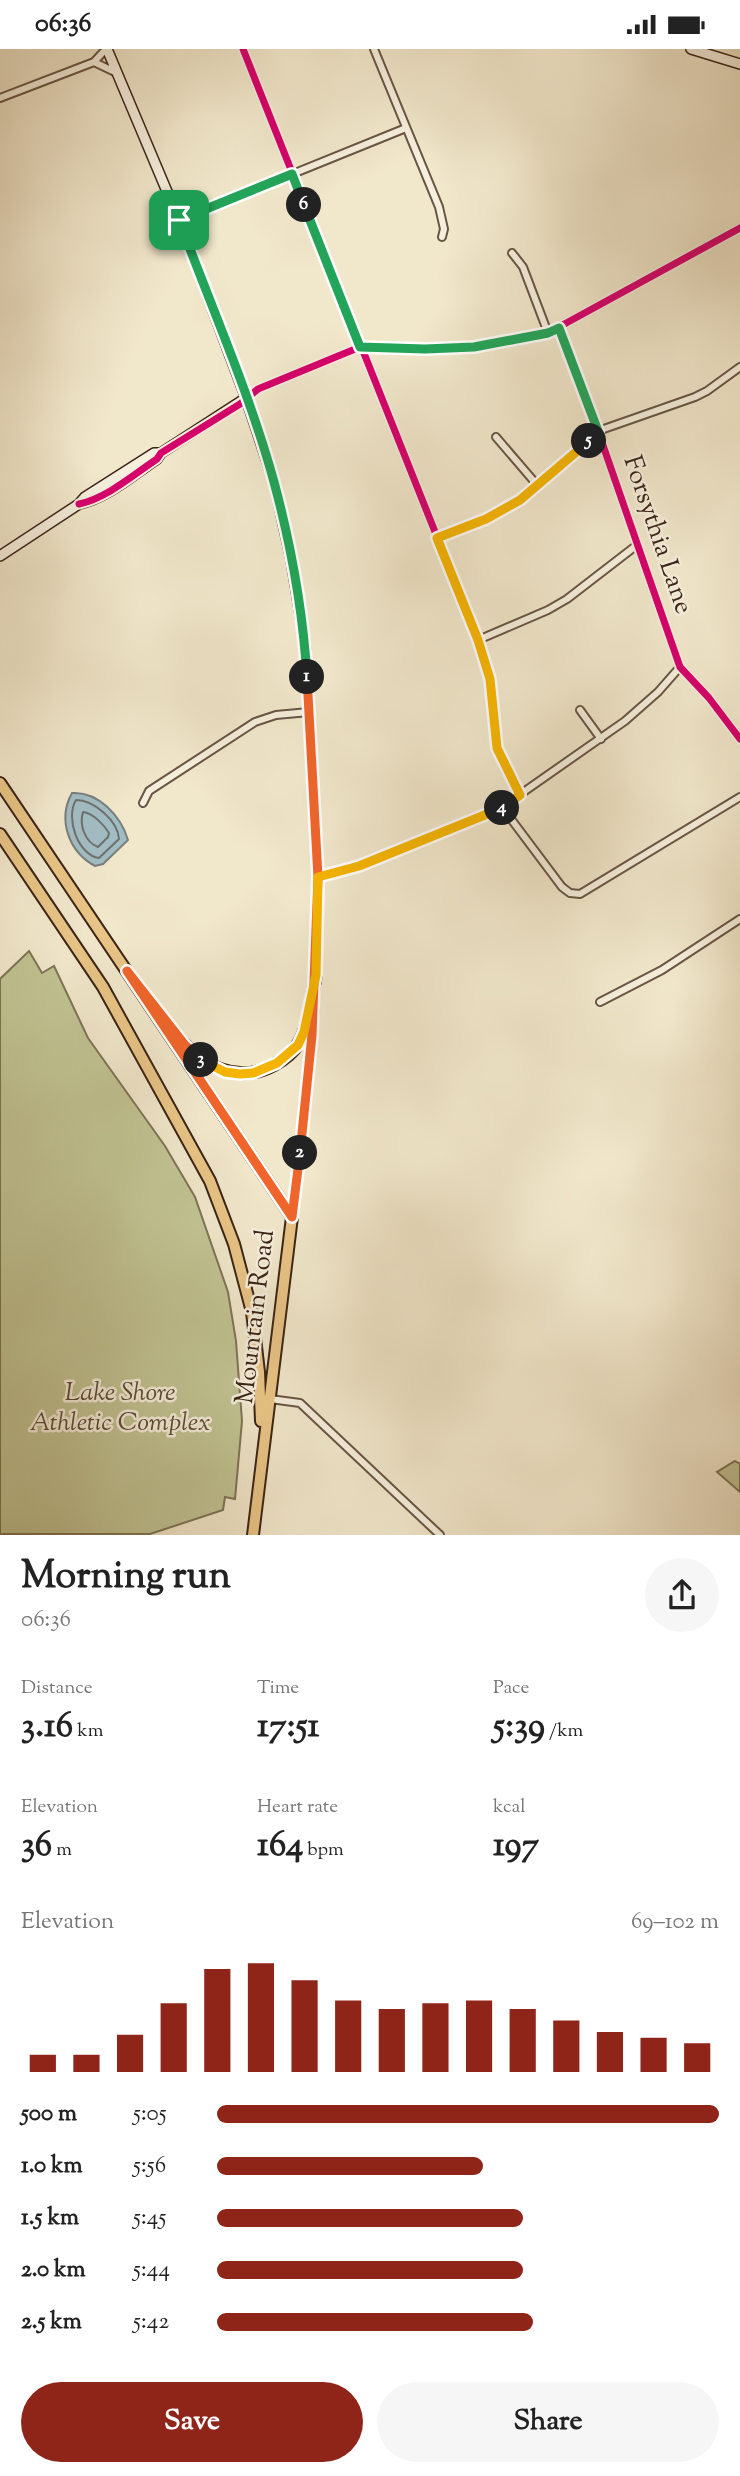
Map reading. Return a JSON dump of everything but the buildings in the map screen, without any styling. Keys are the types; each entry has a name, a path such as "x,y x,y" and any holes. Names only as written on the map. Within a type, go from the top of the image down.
{"main road":[{"name":"Mountain Road","path":"106,49 179,220 246,398 274,482 291,559 305,644 318,877 316,975 304,1115 253,1535"},
{"path":"691,49 740,64"},
{"path":"0,556 79,504 89,502 112,489 157,459 161,453 246,398"},
{"path":"0,783 292,1217"},
{"path":"0,834 103,987 191,1143 214,1191 234,1244 252,1312 259,1373 263,1452"},
{"path":"127,971 197,1057 210,1066 240,1074 266,1069 284,1059 298,1045 304,1032 316,975"}],"street":[{"path":"0,98 94,62 106,49"},
{"path":"243,49 478,640 490,679 497,748 520,795"},
{"path":"374,49 439,207 444,229 442,237"},
{"path":"94,62 117,73"},
{"path":"179,220 405,128"},
{"path":"246,398 258,389 360,347 474,347 548,333 740,228"},
{"path":"512,253 523,267 548,333"},
{"name":"Forsythia Lane","path":"559,328 598,431 680,667 709,698 740,739"},
{"path":"437,538 497,514 538,486 598,431 695,397 740,367"},
{"path":"496,437 538,486"},
{"path":"478,640 567,599 637,545"},
{"path":"318,877 396,852 502,807 601,739 643,706 680,667"},
{"path":"580,710 601,739"},
{"path":"143,803 149,791 255,722 276,715 309,712"},
{"path":"502,807 562,887 570,893 580,894 740,797"},
{"path":"600,1002 662,970 740,919"},
{"path":"270,1399 300,1403 440,1535"}],"green space":[{"name":"Lake Shore Athletic Complex","path":"29,951 42,973 54,966 88,1038 165,1146 195,1197 228,1292 236,1341 242,1421 235,1499 225,1497 223,1510 150,1534 0,1534 0,979"},
{"path":"735,1461 740,1464 740,1492 717,1472"}],"water":[{"path":"72,793 82,793 99,801 114,814 125,831 128,840 103,864 95,866 72,844 66,814"}],"cycle path":[{"path":"243,49 478,640 490,679 497,748 520,795"},
{"path":"79,504 100,497 119,485 157,459 161,453 240,404 258,389 360,347 455,348 548,333 740,228"},
{"path":"559,328 598,431 680,667 709,698 740,739"}],"route":[{"path":"179,220 246,398 274,482 298,594 305,644 318,877 316,968 316,975 292,1217 127,971 197,1057 225,1072 240,1074 266,1069 290,1054 304,1032 316,975 318,877 334,874 405,848 491,813 520,795 497,748 490,679 478,640 437,538 497,514 520,500 598,431 559,328 548,333 474,347 360,347 292,174 179,220"}]}
